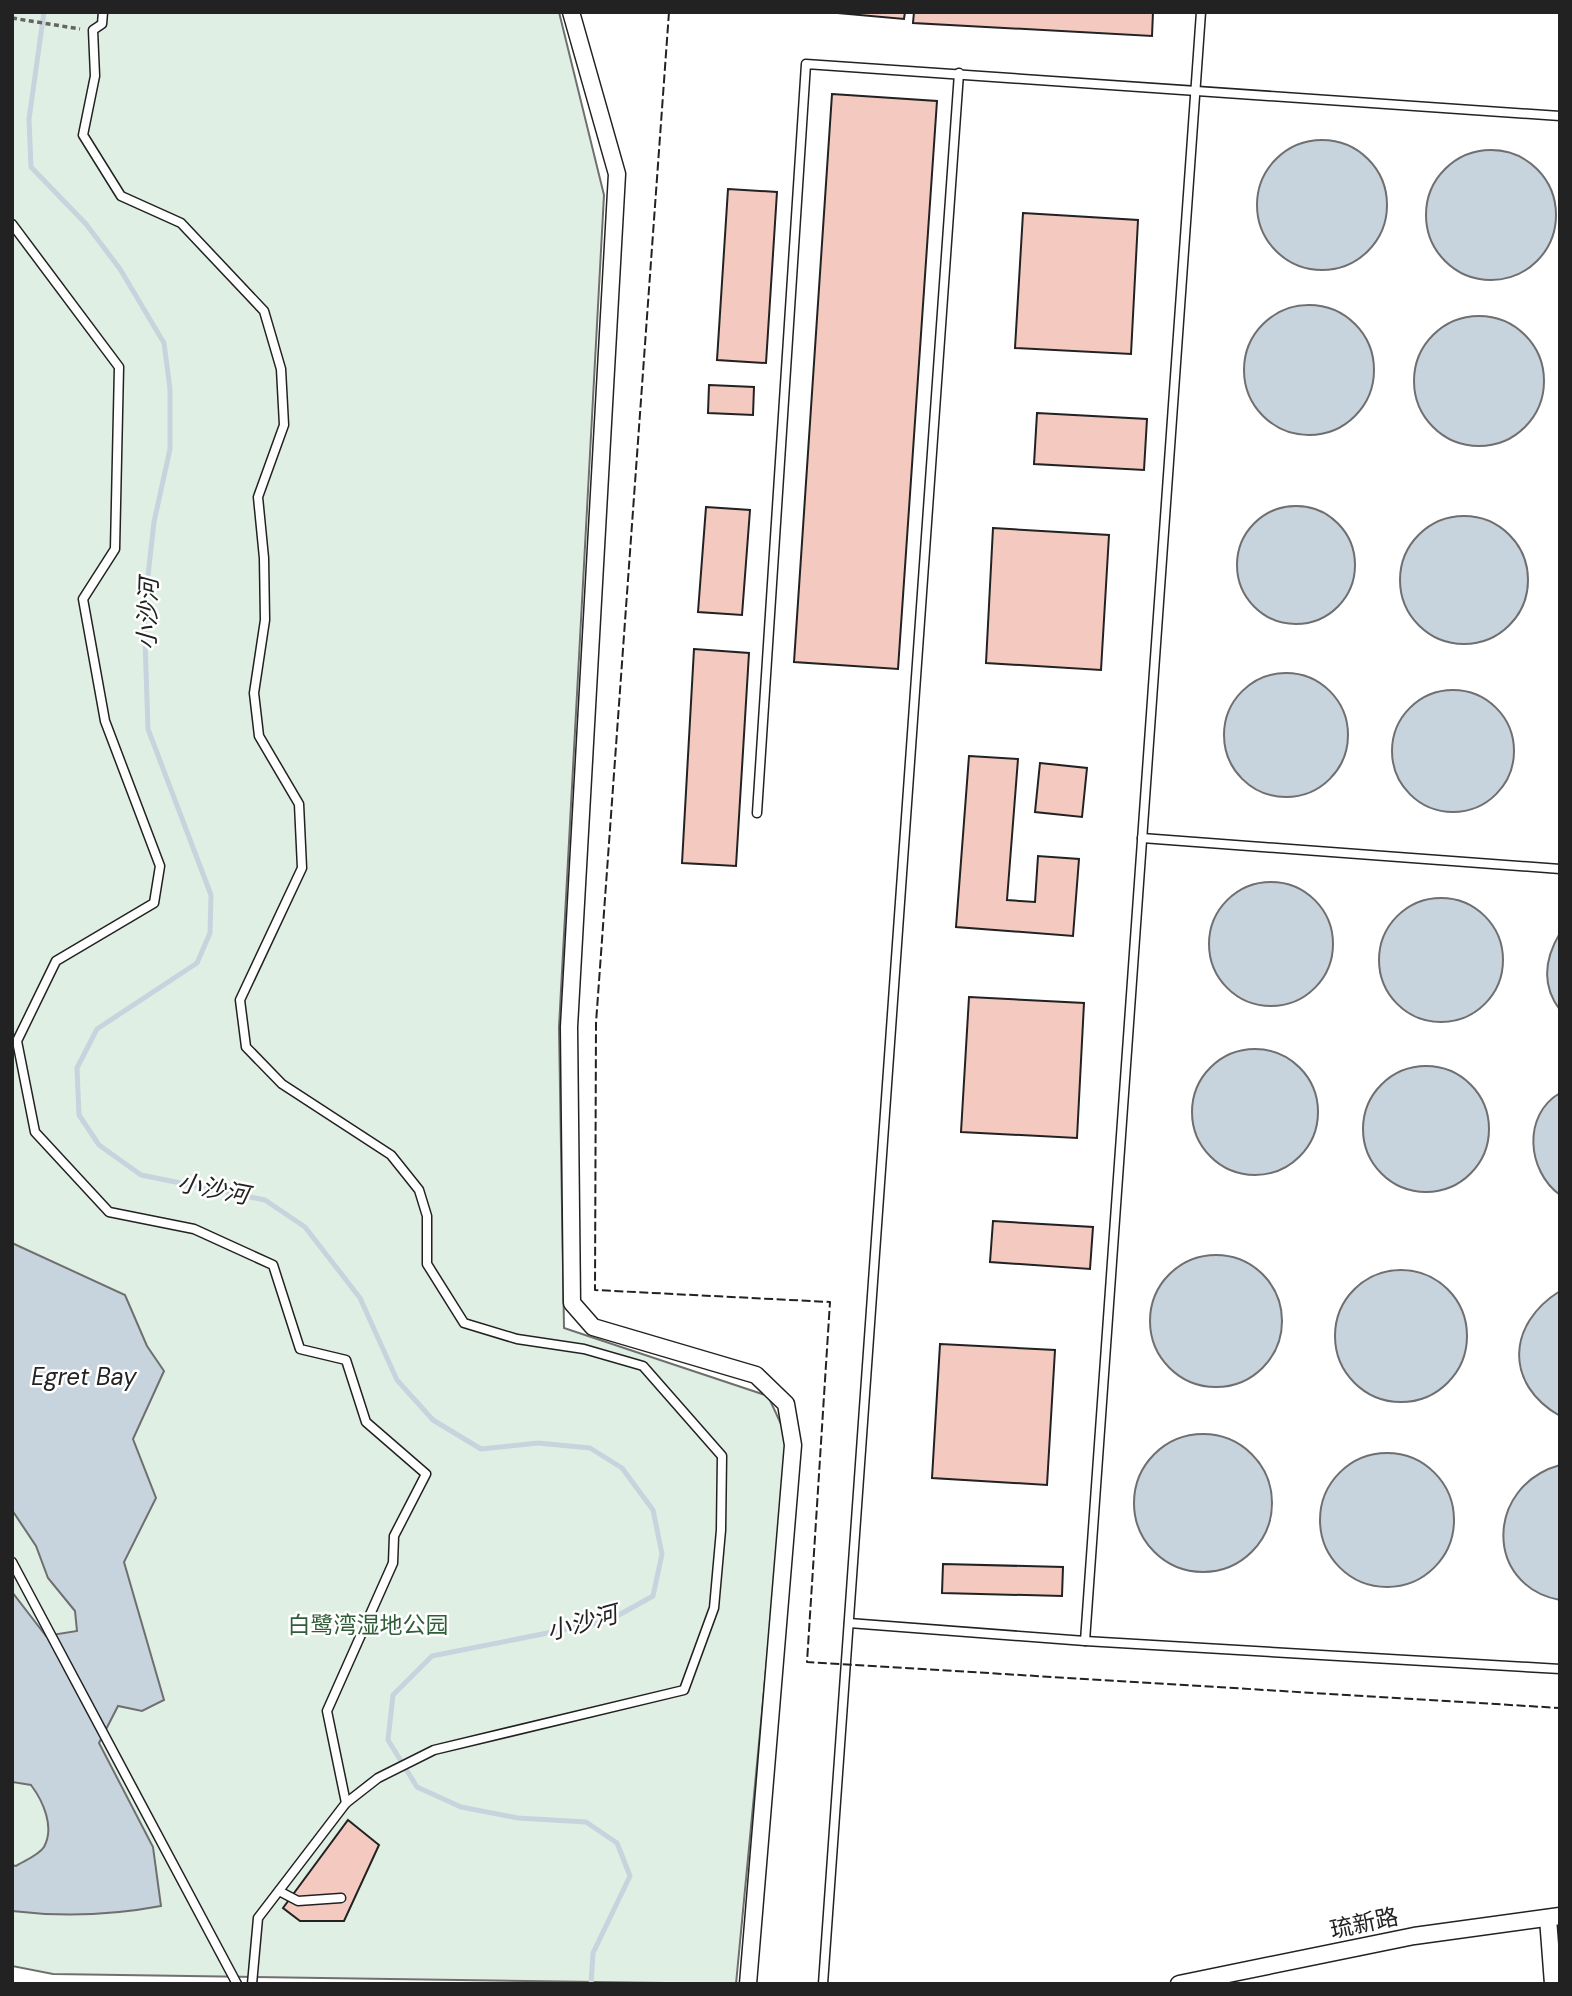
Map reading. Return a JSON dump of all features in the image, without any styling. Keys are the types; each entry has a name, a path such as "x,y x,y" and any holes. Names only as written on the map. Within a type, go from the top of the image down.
{"street":[{"path":"571,12 617,174 569,1027 572,1303 593,1327 756,1375 786,1404 793,1445 748,1984"},
{"path":"1553,1984 1554,1917"},
{"name":"琉新路","path":"1179,1984 1414,1936 1554,1917"}],"lane":[{"path":"103,12 102,24 93,30 95,76 83,135 121,196 181,223 264,311 281,369 284,425 258,497 264,558 265,620 254,693 259,736 299,804 302,868 240,1000 246,1047 282,1084 391,1155 405,1172 419,1190 427,1216 427,1264 464,1323 517,1339 584,1349 643,1366 723,1456 721,1530 714,1608 684,1690 434,1750 378,1778 346,1803 258,1918 252,1984"},
{"path":"1085,1641 1201,12"},
{"path":"757,813 806,64 1560,116"},
{"path":"823,1984 959,74"},
{"path":"12,224 119,367 115,548 83,599 105,721 160,866 154,903 56,961 17,1041 35,1132 109,1212 194,1229 272,1265 300,1349 346,1360 366,1422 426,1474 394,1536 393,1563 327,1712 346,1803"},
{"path":"1142,838 1560,869"},
{"path":"12,1562 237,1984"},
{"path":"849,1623 1085,1641 1560,1669"},
{"path":"279,1891 298,1901 341,1898"}],"path":[{"path":"12,18 93,30"}],"green space":[{"name":"白鹭湾湿地公园","path":"12,12 559,12 604,195 559,1027 564,1328 768,1396 788,1439 736,1984 53,1974 12,1966"}],"water":[{"path":"1322,140 1347,145 1368,159 1382,180 1387,205 1382,230 1368,251 1347,265 1322,270 1297,265 1276,251 1262,230 1257,205 1262,180 1276,159 1297,145"},
{"path":"1491,150 1516,155 1537,169 1551,190 1556,215 1551,240 1537,261 1516,275 1491,280 1466,275 1445,261 1431,240 1426,215 1431,190 1445,169 1466,155"},
{"path":"1309,305 1334,310 1355,324 1369,345 1374,370 1369,395 1355,416 1334,430 1309,435 1284,430 1263,416 1249,395 1244,370 1249,345 1263,324 1284,310"},
{"path":"1479,316 1504,321 1525,335 1539,356 1544,381 1539,406 1525,427 1504,441 1479,446 1454,441 1433,427 1419,406 1414,381 1419,356 1433,335 1454,321"},
{"path":"1296,506 1319,510 1338,523 1351,542 1355,565 1351,588 1338,607 1319,620 1296,624 1273,620 1254,607 1241,588 1237,565 1241,542 1254,523 1273,510"},
{"path":"1464,516 1488,521 1509,535 1523,556 1528,580 1523,604 1509,625 1488,639 1464,644 1440,639 1419,625 1405,604 1400,580 1405,556 1419,535 1440,521"},
{"path":"1286,673 1310,678 1330,691 1343,711 1348,735 1343,759 1330,779 1310,792 1286,797 1262,792 1242,779 1229,759 1224,735 1229,711 1242,691 1262,678"},
{"path":"1453,690 1476,695 1496,708 1509,728 1514,751 1509,774 1496,794 1476,807 1453,812 1430,807 1410,794 1397,774 1392,751 1397,728 1410,708 1430,695"},
{"path":"1271,882 1295,886 1315,900 1329,920 1333,944 1329,968 1315,988 1295,1002 1271,1006 1247,1002 1227,988 1213,968 1209,944 1213,920 1227,900 1247,886"},
{"path":"1441,898 1465,903 1485,916 1498,936 1503,960 1498,984 1485,1004 1465,1017 1441,1022 1417,1017 1397,1004 1384,984 1379,960 1384,936 1397,916 1417,903"},
{"path":"1560,933 1560,1010 1550,991 1547,972 1551,952"},
{"path":"1255,1049 1279,1054 1299,1068 1313,1088 1318,1112 1313,1136 1299,1156 1279,1170 1255,1175 1231,1170 1211,1156 1197,1136 1192,1112 1197,1088 1211,1068 1231,1054"},
{"path":"1426,1066 1450,1071 1471,1084 1484,1105 1489,1129 1484,1153 1471,1174 1450,1187 1426,1192 1402,1187 1381,1174 1368,1153 1363,1129 1368,1105 1381,1084 1402,1071"},
{"path":"1560,1093 1560,1195 1549,1185 1541,1172 1533,1143 1539,1115"},
{"name":"Egret Bay","path":"12,1243 125,1295 147,1346 164,1371 133,1439 156,1498 124,1562 164,1700 142,1711 118,1706 99,1743 153,1847 161,1906 87,1914 12,1911 12,1865 16,1866 42,1850 47,1839 48,1823 40,1799 31,1785 12,1782 12,1592 46,1636 77,1631 75,1611 48,1578 36,1546 12,1510"},
{"path":"1216,1255 1241,1260 1253,1266 1271,1284 1277,1296 1282,1321 1277,1346 1271,1358 1253,1376 1241,1382 1216,1387 1191,1382 1179,1376 1161,1358 1155,1346 1150,1321 1155,1296 1161,1284 1179,1266 1191,1260"},
{"path":"1401,1270 1426,1275 1448,1289 1462,1311 1467,1336 1462,1361 1448,1383 1426,1397 1401,1402 1376,1397 1354,1383 1340,1361 1335,1336 1340,1311 1354,1289 1376,1275"},
{"path":"1560,1291 1560,1416 1542,1403 1529,1388 1521,1371 1519,1354 1522,1337 1530,1320 1542,1305"},
{"path":"1203,1434 1229,1439 1252,1454 1267,1477 1272,1503 1267,1529 1252,1552 1229,1567 1203,1572 1177,1567 1154,1552 1139,1529 1134,1503 1139,1477 1154,1454 1177,1439"},
{"path":"1387,1453 1413,1458 1435,1472 1449,1494 1454,1520 1449,1546 1435,1568 1413,1582 1387,1587 1361,1582 1339,1568 1325,1546 1320,1520 1325,1494 1339,1472 1361,1458"},
{"path":"1560,1465 1560,1600 1535,1591 1517,1576 1507,1557 1503,1535 1507,1513 1518,1493 1535,1476"}],"building":[{"path":"826,12 905,12 904,19"},
{"path":"914,12 1153,12 1152,36 913,23"},
{"path":"832,94 937,101 898,669 794,662"},
{"path":"728,189 777,192 766,363 717,360"},
{"path":"1023,213 1138,220 1131,354 1015,348"},
{"path":"709,385 754,387 753,415 708,413"},
{"path":"1037,413 1147,419 1144,470 1034,464"},
{"path":"706,507 750,510 742,615 698,612"},
{"path":"993,528 1109,535 1101,670 986,663"},
{"path":"694,649 749,653 736,866 682,863"},
{"path":"969,756 1018,759 1007,900 1035,902 1038,856 1079,859 1073,936 956,927"},
{"path":"1040,763 1087,768 1082,817 1035,812"},
{"path":"969,997 1084,1003 1077,1138 961,1132"},
{"path":"993,1221 1093,1227 1090,1269 990,1262"},
{"path":"940,1344 1055,1350 1047,1485 932,1478"},
{"path":"943,1564 1063,1567 1062,1596 942,1593"},
{"path":"348,1820 379,1845 344,1921 300,1921 283,1908"}],"waterway":[{"name":"小沙河","path":"44,12 29,119 31,167 86,224 120,269 164,343 170,389 170,449 154,522 144,611 148,729 211,895 210,933 197,963 97,1029 77,1068 79,1115 99,1145 141,1175 265,1200 305,1227 360,1298 397,1380 433,1420 481,1449 538,1443 590,1448 622,1468 653,1510 662,1554 653,1596 608,1621 432,1656 393,1695 388,1740 417,1787 461,1807 518,1818 586,1822 617,1843 630,1876 593,1953 591,1984"}],"fence":[{"path":"669,12 596,1023 595,1290 830,1302 807,1662 1560,1708"}]}
